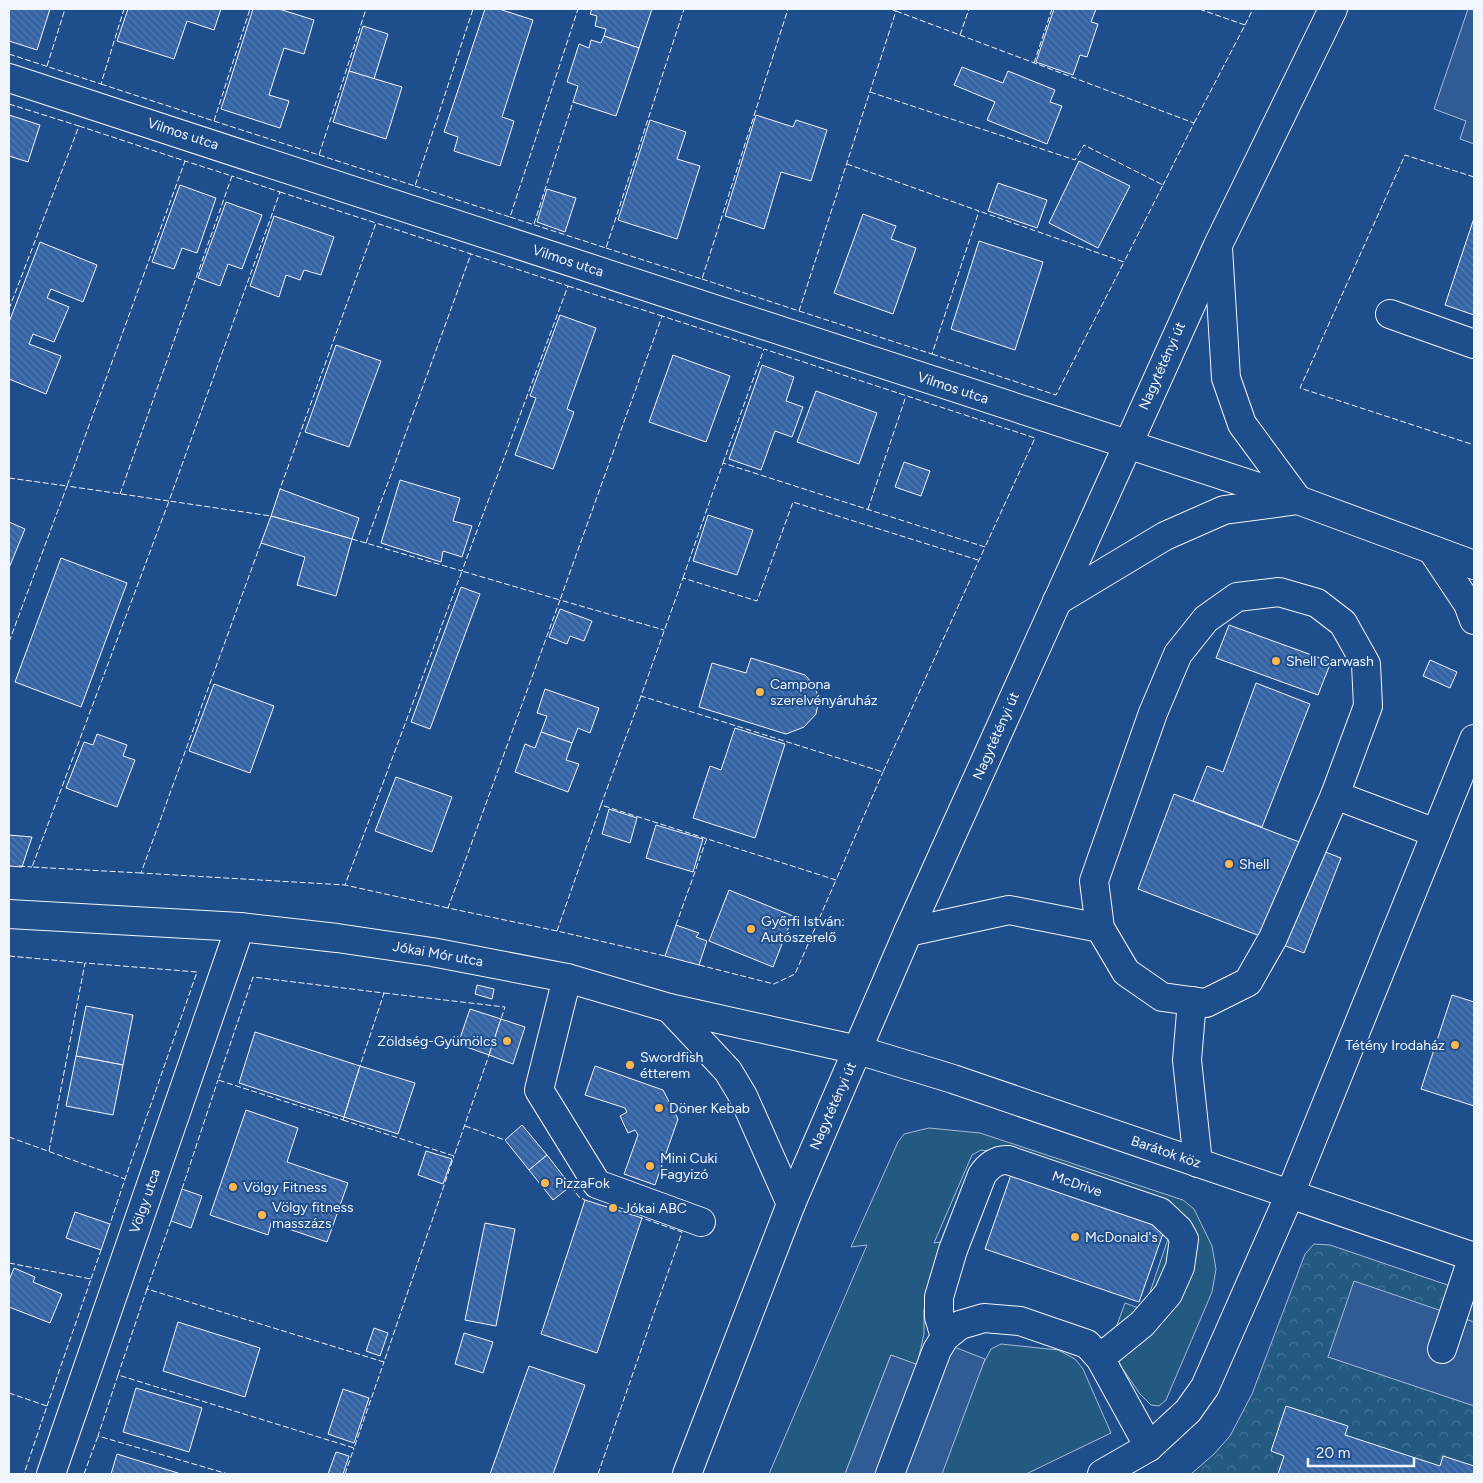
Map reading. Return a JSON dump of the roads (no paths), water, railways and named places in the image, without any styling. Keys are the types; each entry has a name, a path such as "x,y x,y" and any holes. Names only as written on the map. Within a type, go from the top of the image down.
{"street":[{"name":"Nagytétényi út","path":"687,1474 790,1204 908,932 1218,245 1333,9"},
{"name":"Vilmos utca","path":"9,78 1298,500 1474,565"},
{"path":"1057,601 1165,536 1224,510 1298,500 1242,424 1226,378 1218,245"},
{"path":"1390,314 1474,344"},
{"path":"1432,550 1468,604 1474,620"},
{"path":"1279,592 1317,603 1343,623 1366,664 1368,706 1335,795 1273,938 1248,982 1206,1003 1162,996 1126,972 1100,928 1094,881 1153,714 1178,654 1206,618 1237,597 1279,592"},
{"path":"1102,1474 1149,1447 1188,1411 1205,1387 1290,1194 1474,739"},
{"path":"1335,795 1436,833"},
{"path":"908,932 1009,910 1100,928"},
{"name":"Jókai Mór utca","path":"9,914 240,927 337,938 422,951 567,978 669,1008 858,1050"},
{"name":"Völgy utca","path":"51,1474 240,927"},
{"path":"567,978 539,1090 597,1184 700,1222"},
{"path":"1192,1001 1187,1060 1198,1163"},
{"path":"669,1008 728,1071 743,1096 790,1204"},
{"name":"Barátok köz","path":"858,1050 952,1079 1474,1256"},
{"name":"McDrive","path":"945,1337 939,1317 939,1297 953,1250 982,1175 1001,1159 1160,1212 1179,1230 1184,1239 1180,1267 1168,1294 1142,1324 1100,1358"},
{"path":"1442,1349 1474,1256"},
{"path":"890,1474 937,1350 945,1337 960,1324 984,1318 1020,1321 1087,1344 1100,1358 1149,1447"}],"place":[{"name":"Shell Carwash","path":"1276,661"},
{"name":"Campona szerelvényáruház","path":"760,692"},
{"name":"Shell","path":"1229,864"},
{"name":"Győrfi István: Autószerelő","path":"751,929"},
{"name":"Zöldség-Gyümölcs","path":"507,1041"},
{"name":"Tétény Irodaház","path":"1455,1045"},
{"name":"Swordfish étterem","path":"630,1065"},
{"name":"Döner Kebab","path":"659,1108"},
{"name":"Mini Cuki Fagyizó","path":"650,1166"},
{"name":"PizzaFok","path":"545,1183"},
{"name":"Völgy Fitness","path":"233,1187"},
{"name":"Jókai ABC","path":"613,1208"},
{"name":"Völgy fitness masszázs","path":"262,1215"},
{"name":"McDonald's","path":"1075,1237"}]}
